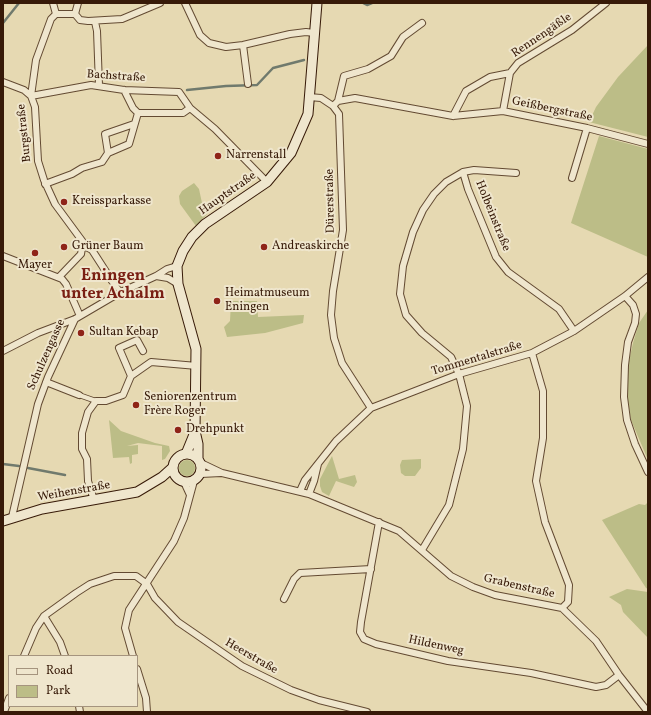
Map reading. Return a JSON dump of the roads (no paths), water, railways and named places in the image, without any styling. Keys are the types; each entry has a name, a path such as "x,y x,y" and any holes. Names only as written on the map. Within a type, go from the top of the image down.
{"main road":[{"name":"Hauptstraße","path":"177,266 183,251 192,237 205,224 267,182 291,153 308,114 317,3"},
{"path":"177,266 178,284 196,349 197,366 195,431 198,444 199,461 197,477 180,481 172,468 176,459 186,454 195,431"},
{"path":"186,454 199,461"},
{"name":"Weihenstraße","path":"7,519 42,509 137,492 148,486 172,468"},
{"name":"Weihenstraße","path":"148,486 180,481"}],"street":[{"path":"53,3 56,14 75,14"},
{"path":"75,14 78,3"},
{"path":"75,14 80,20 95,22 122,19 160,3"},
{"path":"185,3 200,35 209,43 226,46 243,46 290,34 306,32 314,33"},
{"name":"Rennengäßle","path":"503,111 510,73 518,63 572,30 606,3"},
{"name":"Burgstraße","path":"56,14 48,24 36,60 31,96 35,107 38,160 45,184 55,204 80,236 84,246 92,250 112,281"},
{"path":"95,22 97,31 99,85"},
{"path":"309,98 321,98 333,106 338,101 344,76 368,69 391,56 403,37 422,23"},
{"path":"243,46 248,84"},
{"name":"Rennengäßle","path":"453,116 466,91 490,77 510,73"},
{"path":"3,82 24,90 31,96"},
{"name":"Bachstraße","path":"31,96 80,86 99,85 124,90 179,92 190,108"},
{"path":"124,90 133,108 138,113 183,113 190,108 215,129 267,182"},
{"name":"Geißbergstraße","path":"338,101 355,98 453,116 503,111 586,128 648,144"},
{"name":"Dürerstraße","path":"333,106 339,114 343,230 333,291 332,315 334,338 342,363 371,408"},
{"path":"45,184 102,162 108,153 129,144 138,113"},
{"path":"108,153 105,134 134,124"},
{"path":"572,178 586,128"},
{"name":"Holbeinstraße","path":"422,550 449,505 463,449 467,406 459,374 451,358 422,333 406,315 400,287 403,266 413,232 423,210 434,194 442,186 463,172 474,170 516,173"},
{"name":"Holbeinstraße","path":"463,172 468,189 496,257 508,272 559,309 574,331"},
{"path":"59,278 61,273 81,254 84,246"},
{"path":"3,256 59,278 66,284 77,318"},
{"path":"3,351 38,333 77,318 121,292 156,276 167,269 177,266"},
{"path":"156,276 168,278 178,284"},
{"name":"Tommentalstraße","path":"300,491 305,480 336,441 371,408 459,374 532,353 574,331 625,296 648,277"},
{"path":"112,281 121,292"},
{"path":"625,296 633,306 636,314 635,323 628,342 625,365 624,397 627,420 635,444 648,472"},
{"name":"Schulzengasse","path":"7,519 46,382 77,318"},
{"path":"131,376 119,348 137,340 143,351"},
{"path":"532,353 544,391 543,438 536,481 545,522 569,585 568,602 562,608"},
{"path":"46,382 96,401 106,402 123,395 131,376 151,362 197,366"},
{"path":"94,500 88,481 87,458 82,449 82,433 88,412 96,401"},
{"name":"Grabenstraße","path":"199,461 222,473 309,494 399,531 451,576 473,587 495,595 562,608 596,641 620,676 648,712"},
{"name":"Tommentalstraße","path":"309,494 314,482 318,464"},
{"name":"Grabenstraße","path":"197,477 222,473"},
{"path":"133,655 125,628 129,610 174,541 184,518 197,477"},
{"path":"180,481 190,496"},
{"name":"Hildenweg","path":"379,522 360,632 361,636 370,641 448,661 531,673 596,687 606,685 620,676"},
{"path":"284,599 294,579 300,573 371,569"},
{"path":"24,655 36,628 44,616 90,584 114,576 136,576 147,584"},
{"name":"Heerstraße","path":"147,584 155,598 178,622 242,666 291,690 319,700 367,712"},
{"path":"44,616 60,642 65,655"},
{"path":"138,672 146,698 147,712"},
{"path":"4,712 8,701"}],"waterway":[{"path":"3,23 19,3"},
{"path":"363,3 367,5 372,3"},
{"path":"187,90 226,86 257,85 273,68 304,60"},
{"path":"3,464 19,466"},
{"path":"28,468 65,475"}],"place":[{"name":"Narrenstall","path":"218,156"},
{"name":"Kreissparkasse","path":"64,202"},
{"name":"Grüner Baum","path":"64,247"},
{"name":"Andreaskirche","path":"264,247"},
{"name":"Mayer","path":"35,253"},
{"name":"Heimatmuseum Eningen","path":"217,301"},
{"name":"Sultan Kebap","path":"81,333"},
{"name":"Seniorenzentrum Frère Roger","path":"136,405"},
{"name":"Drehpunkt","path":"178,430"}],"district":[{"name":"Eningen unter Achalm","path":"113,286"}]}
